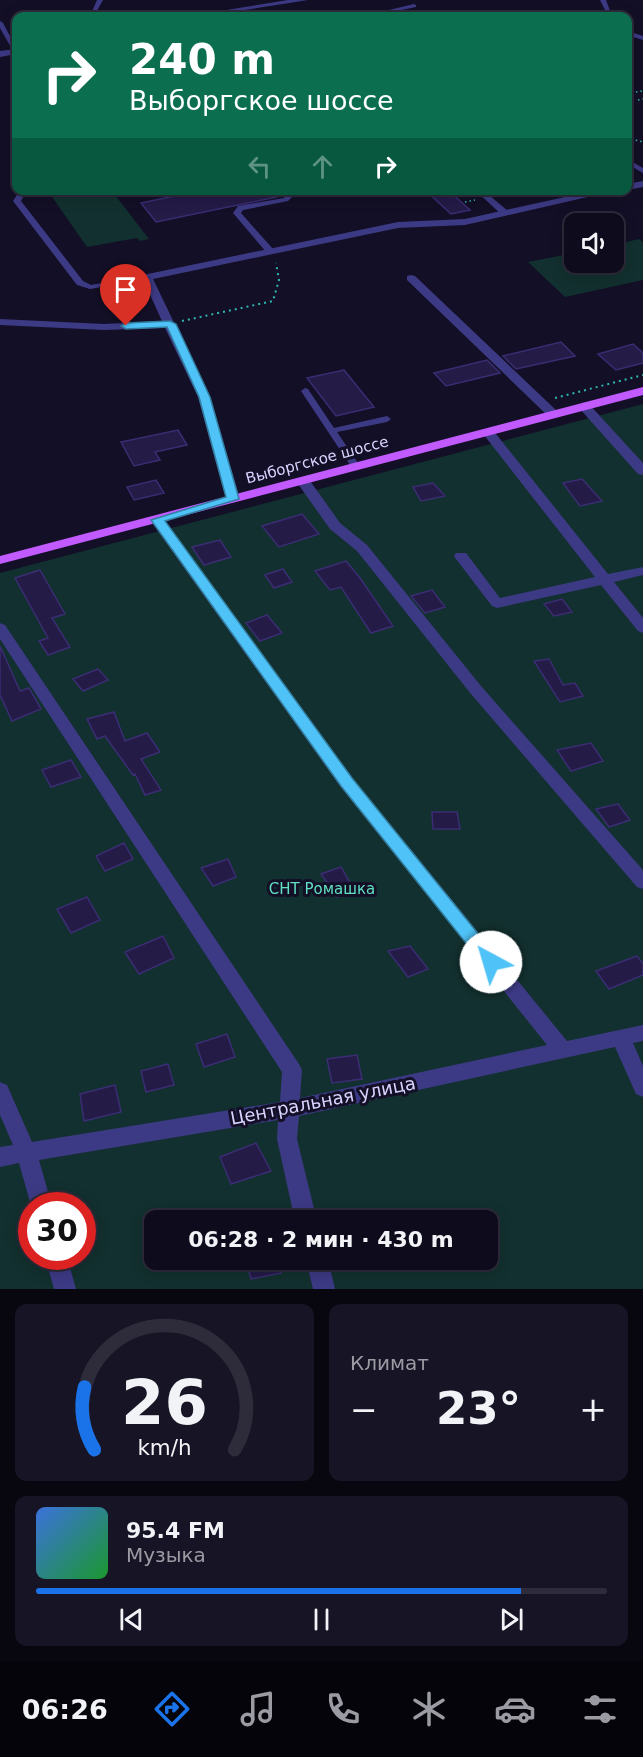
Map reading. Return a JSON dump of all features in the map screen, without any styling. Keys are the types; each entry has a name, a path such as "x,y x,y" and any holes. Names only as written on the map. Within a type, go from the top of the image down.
{"main road":[{"name":"Выборгское шоссе","path":"0,560 643,391"}],"street":[{"path":"221,12 304,0"},
{"path":"233,499 204,397 147,277 398,225 452,223 589,195"},
{"path":"411,278 553,414"},
{"path":"0,322 104,327 170,324"},
{"path":"584,406 643,471"},
{"path":"488,432 607,579 643,628"},
{"path":"303,481 335,526 362,548 476,690 643,882"},
{"path":"157,520 346,782 563,1052"},
{"path":"461,556 497,603 643,571"},
{"path":"0,628 292,1070 291,1109 287,1139 303,1210"},
{"name":"Центральная улица","path":"0,1157 291,1109 643,1034"},
{"path":"621,1038 643,1088"},
{"path":"0,1091 26,1152 37,1192"},
{"path":"60,1270 65,1289"},
{"path":"319,1270 324,1289"}],"lane":[{"path":"386,12 414,6"},
{"path":"0,23 12,44"},
{"path":"21,195 17,201 80,283 90,287 147,277"},
{"path":"270,251 237,213 241,208 286,200 290,195"},
{"path":"484,195 505,213"},
{"path":"305,391 355,466"},
{"path":"331,430 387,419"}],"path":[{"path":"638,100 643,99"},
{"path":"170,324 273,301 279,280 276,260 270,251"},
{"path":"539,402 643,375"}],"green space":[{"path":"51,195 115,195 149,239 140,241 137,238 87,247"},
{"path":"639,239 643,242 643,280 565,297 528,262 564,255 564,273 624,273 624,243"},
{"name":"СНТ Ромашка","path":"643,404 643,1289 0,1289 0,573"}],"building":[{"path":"179,195 277,195 277,197 156,222 141,203"},
{"path":"430,195 454,195 470,210 451,214"},
{"path":"561,342 575,356 516,369 503,356"},
{"path":"633,344 643,353 643,363 616,370 598,354"},
{"path":"487,360 500,373 446,386 434,373"},
{"path":"344,370 374,407 336,416 307,378"},
{"path":"178,430 187,445 155,452 160,460 134,466 121,442"},
{"path":"582,479 602,501 580,506 563,483"},
{"path":"156,480 164,493 134,500 127,487"},
{"path":"433,483 445,496 421,501 413,487"},
{"path":"302,514 319,534 279,547 262,526"},
{"path":"220,540 231,557 204,565 192,547"},
{"path":"346,561 393,626 371,633 341,587 330,590 315,571"},
{"path":"283,569 292,582 274,588 265,575"},
{"path":"40,570 65,614 52,618 70,647 48,655 39,641 48,638 15,578"},
{"path":"432,590 445,607 425,613 411,596"},
{"path":"562,599 572,612 554,616 544,604"},
{"path":"267,615 282,633 260,641 246,623"},
{"path":"0,646 20,691 29,688 41,709 12,721 0,695"},
{"path":"549,659 563,685 575,683 583,696 560,702 534,661"},
{"path":"98,669 108,680 83,691 73,679"},
{"path":"114,712 125,741 147,733 160,752 141,759 161,790 145,795 135,774 133,775 105,736 97,739 87,719"},
{"path":"591,743 603,761 571,771 557,750"},
{"path":"71,760 81,777 51,787 42,770"},
{"path":"618,804 630,820 609,827 596,809"},
{"path":"432,812 457,812 460,829 433,829"},
{"path":"124,843 133,859 105,871 96,856"},
{"path":"228,859 236,877 213,886 201,868"},
{"path":"341,867 354,890 337,897 321,874"},
{"path":"87,897 100,920 71,933 57,909"},
{"path":"163,936 174,958 139,974 125,952"},
{"path":"410,946 428,969 408,977 388,951"},
{"path":"637,956 643,964 643,975 609,989 596,971"},
{"path":"227,1034 235,1057 204,1067 196,1044"},
{"path":"357,1055 362,1079 332,1083 327,1059"},
{"path":"168,1064 174,1085 146,1092 141,1071"},
{"path":"115,1085 121,1112 84,1121 80,1094"},
{"path":"256,1143 271,1171 231,1184 220,1157"},
{"path":"249,1270 280,1270 281,1273 251,1279"}],"route":[{"path":"126,326 170,324 204,397 233,499 157,520 346,782 491,962"}]}
